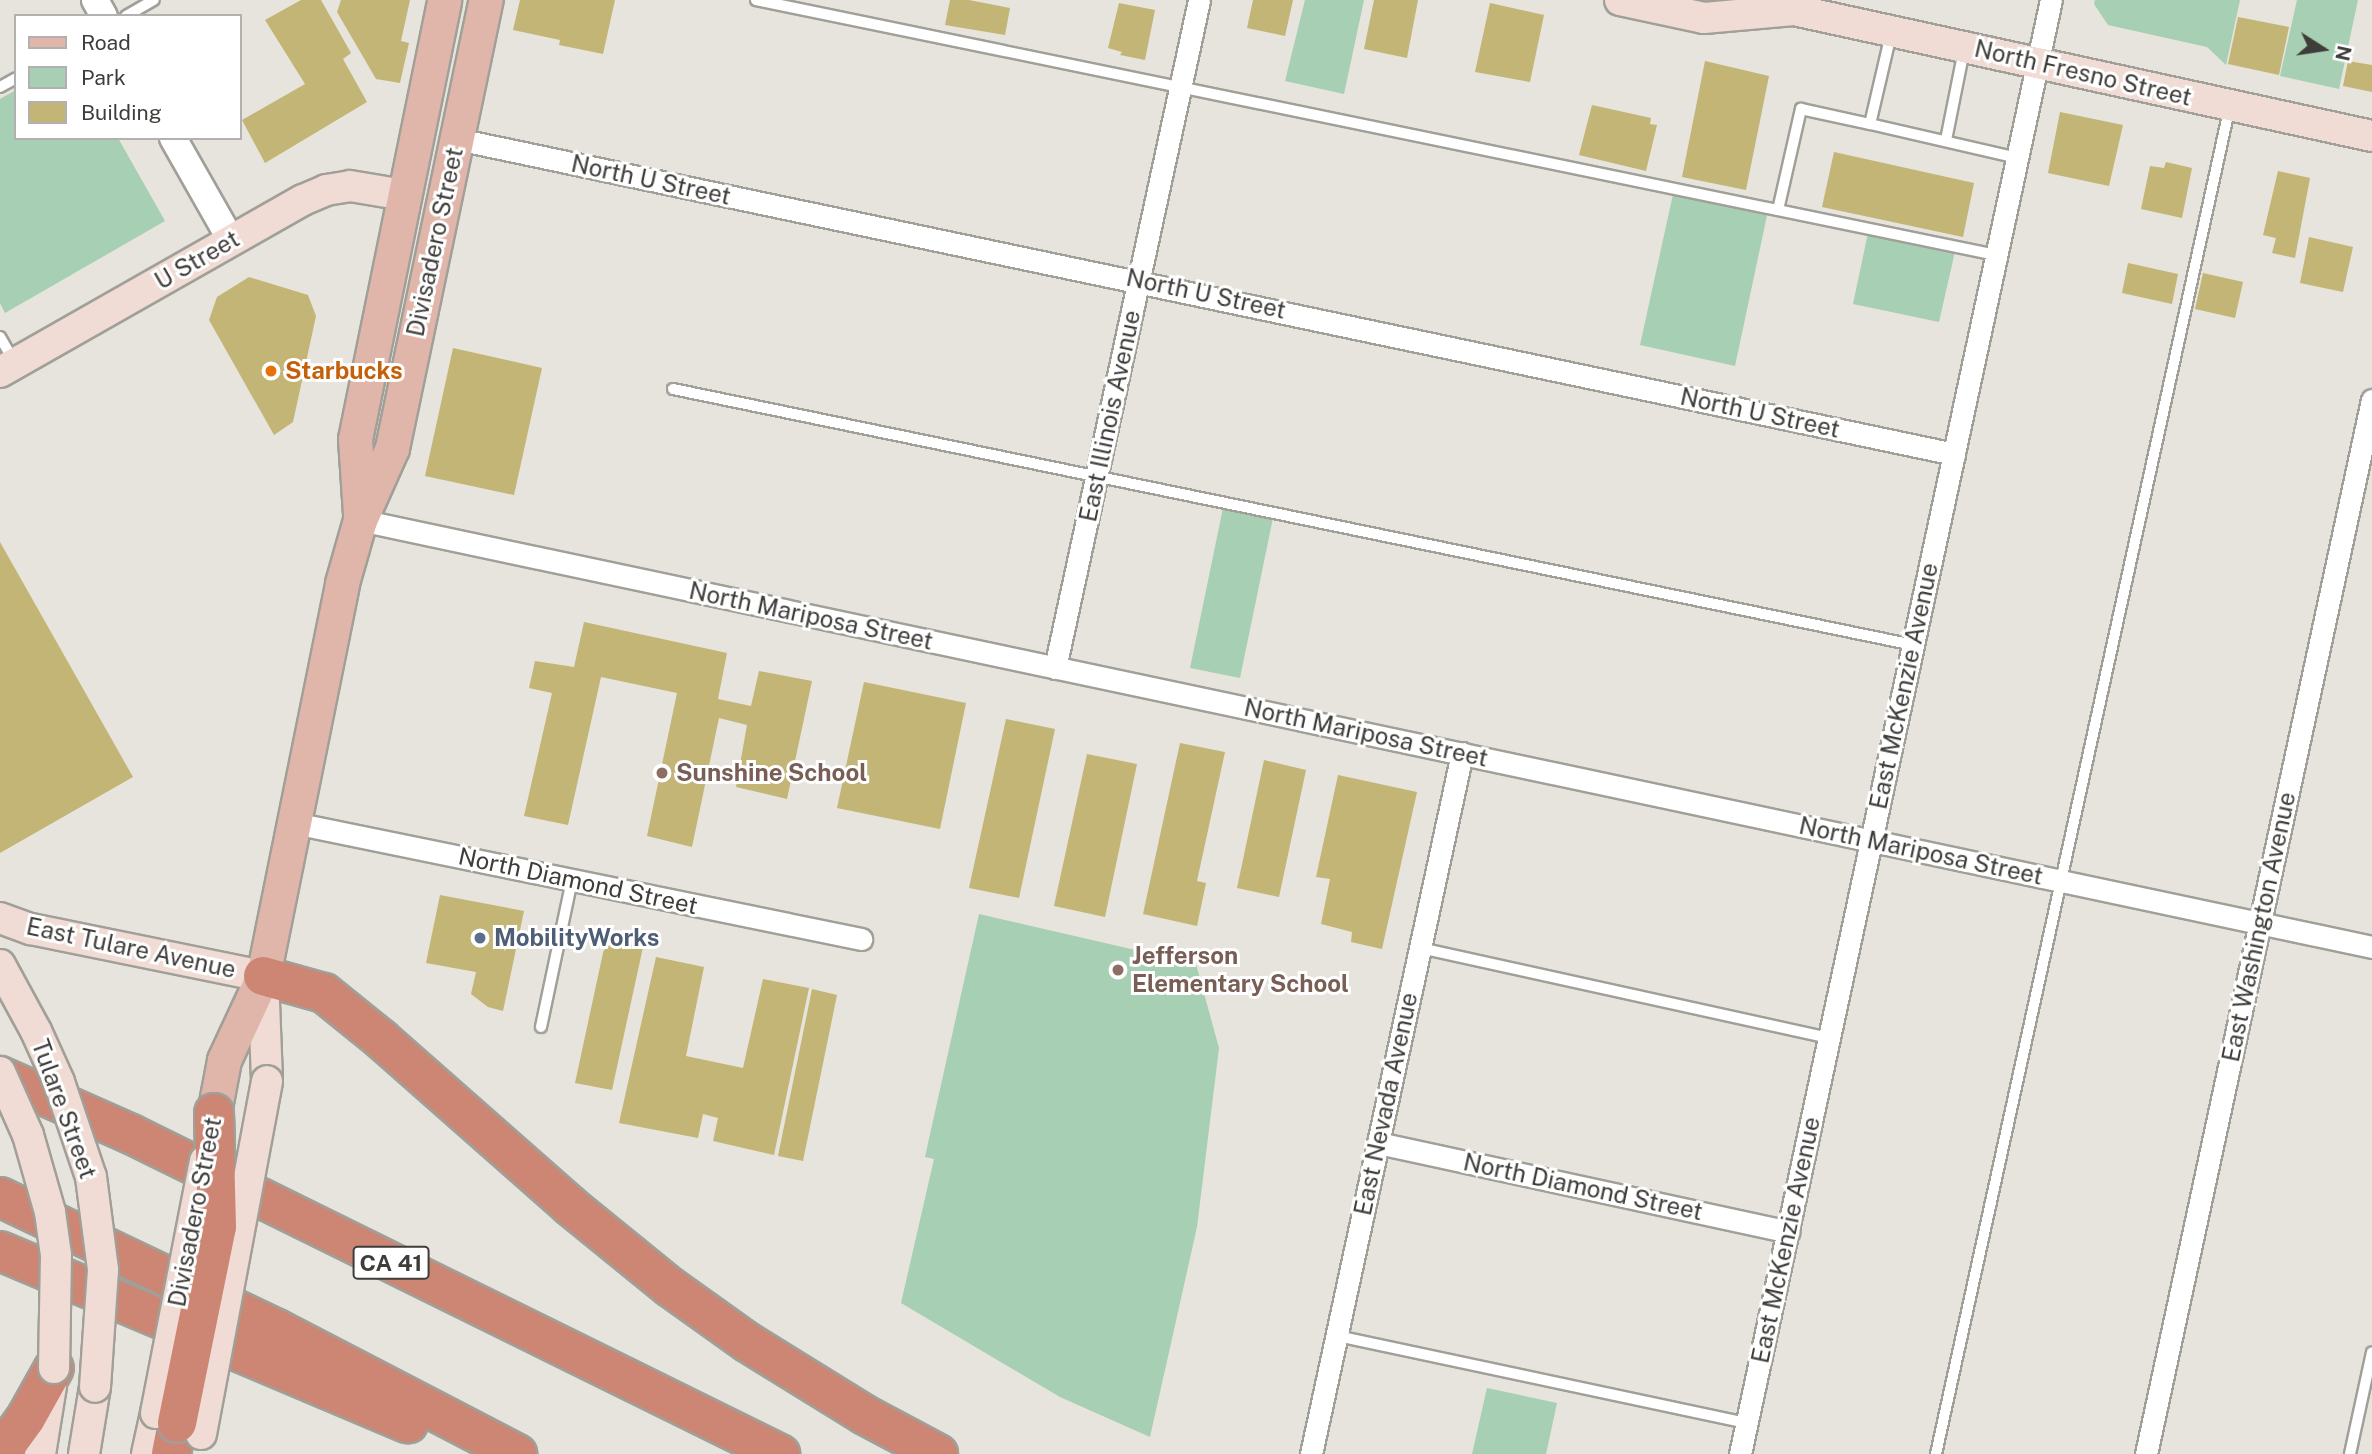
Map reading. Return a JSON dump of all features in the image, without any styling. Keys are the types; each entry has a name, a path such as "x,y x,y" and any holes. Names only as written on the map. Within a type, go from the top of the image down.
{"highway":[{"path":"263,976 324,993 382,1038 569,1205 670,1287 747,1342 865,1415 939,1454"},
{"name":"CA 41","path":"0,1074 131,1134 780,1454"},
{"path":"181,1436 217,1227 214,1113"},
{"path":"0,1197 277,1329 517,1454"},
{"path":"0,1251 482,1454"},
{"path":"0,1454 26,1418 49,1377"}],"main road":[{"name":"Divisadero Street","path":"360,520 355,439 444,0"},
{"path":"457,138 451,134 446,97 464,0"},
{"name":"Divisadero Street","path":"214,1113 224,1060 263,976 342,583 360,520 392,448 486,0"},
{"name":"North Fresno Street","path":"1620,0 1704,18 1784,5 2372,136"},
{"name":"U Street","path":"8,367 231,240 326,190 350,186 404,195"},
{"path":"401,400 398,316 419,222 417,211 404,195"},
{"name":"East Tulare Avenue","path":"0,918 30,929 263,976"},
{"name":"Tulare Street","path":"0,965 36,1031 59,1082 91,1177 103,1270 95,1387 84,1454"},
{"name":"Divisadero Street","path":"147,1454 181,1436 267,1081 263,976"},
{"name":"Tulare Street","path":"0,1074 28,1135 50,1212 56,1255 49,1377"},
{"path":"40,1454 49,1377"}],"street":[{"name":"East Illinois Avenue","path":"1055,667 1199,0"},
{"name":"East McKenzie Avenue","path":"1740,1454 2051,0"},
{"name":"North U Street","path":"457,138 1140,280 1954,454"},
{"path":"174,140 231,240"},
{"name":"East Washington Avenue","path":"2146,1454 2372,400"},
{"name":"North Mariposa Street","path":"360,520 2372,947"},
{"name":"East Nevada Avenue","path":"1311,1454 1462,754"},
{"name":"North Diamond Street","path":"294,823 861,939"},
{"name":"North Diamond Street","path":"1378,1143 1788,1232"}],"lane":[{"path":"129,14 153,0"},
{"path":"756,0 1996,255"},
{"path":"1870,124 1892,31"},
{"path":"1946,140 1965,46"},
{"path":"1936,1454 2230,106"},
{"path":"1778,210 1801,109 2017,158"},
{"path":"0,337 8,367"},
{"path":"673,389 1913,645"},
{"path":"541,1027 572,880"},
{"path":"1420,948 1829,1038"},
{"path":"1337,1336 1747,1423"},
{"path":"2350,1454 2372,1352"}],"green space":[{"path":"1305,0 1364,0 1344,94 1285,81"},
{"path":"2095,0 2240,0 2226,65 2207,47 2108,25 2094,4"},
{"path":"2297,0 2358,0 2339,89 2280,76"},
{"path":"14,91 14,140 119,140 165,221 5,313 0,303 0,99"},
{"path":"1675,185 1769,206 1735,366 1640,345"},
{"path":"1869,228 1956,247 1939,322 1853,304"},
{"path":"1223,508 1273,518 1240,678 1190,668"},
{"path":"979,914 1196,964 1219,1048 1197,1227 1150,1437 1060,1397 901,1303 934,1159 925,1157"},
{"path":"1487,1388 1557,1403 1546,1454 1472,1454"}],"building":[{"path":"301,0 321,0 351,53 343,59 367,102 265,163 242,120 305,84 265,20"},
{"path":"341,0 410,0 401,41 409,43 400,83 376,79 337,12"},
{"path":"520,0 615,0 603,54 559,45 560,40 513,30"},
{"path":"950,0 969,0 1010,8 1005,35 945,25"},
{"path":"1253,0 1293,0 1285,36 1247,28"},
{"path":"1374,0 1418,0 1407,58 1364,49"},
{"path":"1119,3 1155,10 1145,60 1120,55 1122,52 1108,48"},
{"path":"1490,3 1544,15 1530,82 1475,72"},
{"path":"2238,17 2289,27 2279,75 2228,64"},
{"path":"1705,61 1769,76 1746,190 1682,177"},
{"path":"2348,61 2372,65 2372,92 2343,86"},
{"path":"1592,105 1651,118 1650,124 1657,125 1646,171 1579,155"},
{"path":"2060,112 2123,125 2109,186 2048,173"},
{"path":"1834,152 1974,183 1963,237 1822,207"},
{"path":"2166,162 2192,168 2182,218 2141,209 2150,166 2164,168"},
{"path":"2278,171 2310,178 2295,258 2272,253 2276,238 2263,235"},
{"path":"2309,237 2353,247 2343,292 2300,283"},
{"path":"2128,263 2178,274 2172,304 2122,293"},
{"path":"2203,273 2243,282 2235,318 2195,309"},
{"name":"Starbucks","path":"249,277 308,295 316,316 293,422 274,435 209,320 217,297"},
{"path":"453,348 542,368 514,495 425,476"},
{"path":"0,542 133,777 0,853"},
{"path":"584,622 727,653 718,699 751,706 759,671 812,681 787,799 736,787 747,725 719,718 692,847 647,836 677,693 601,677 568,825 524,816 552,693 529,688 535,661 574,667"},
{"path":"864,682 966,703 940,829 837,808"},
{"path":"1006,719 1055,729 1019,898 969,888"},
{"path":"1180,743 1225,752 1197,881 1206,883 1197,926 1143,914"},
{"path":"1087,754 1137,764 1105,917 1054,906"},
{"path":"1264,760 1306,770 1279,897 1237,888"},
{"path":"1338,775 1417,792 1382,949 1351,942 1352,932 1321,924 1330,879 1316,877"},
{"path":"440,895 524,911 503,1011 488,1007 471,994 476,972 426,963"},
{"path":"606,939 643,947 612,1090 575,1083"},
{"path":"656,957 704,967 686,1056 743,1068 763,979 809,988 774,1155 713,1141 718,1118 703,1114 698,1138 619,1123"},
{"path":"812,989 837,995 803,1161 778,1156"}],"place":[{"name":"Starbucks","path":"271,371"},
{"name":"Sunshine School","path":"662,773"},
{"name":"MobilityWorks","path":"480,938"},
{"name":"Jefferson Elementary School","path":"1118,970"}]}
